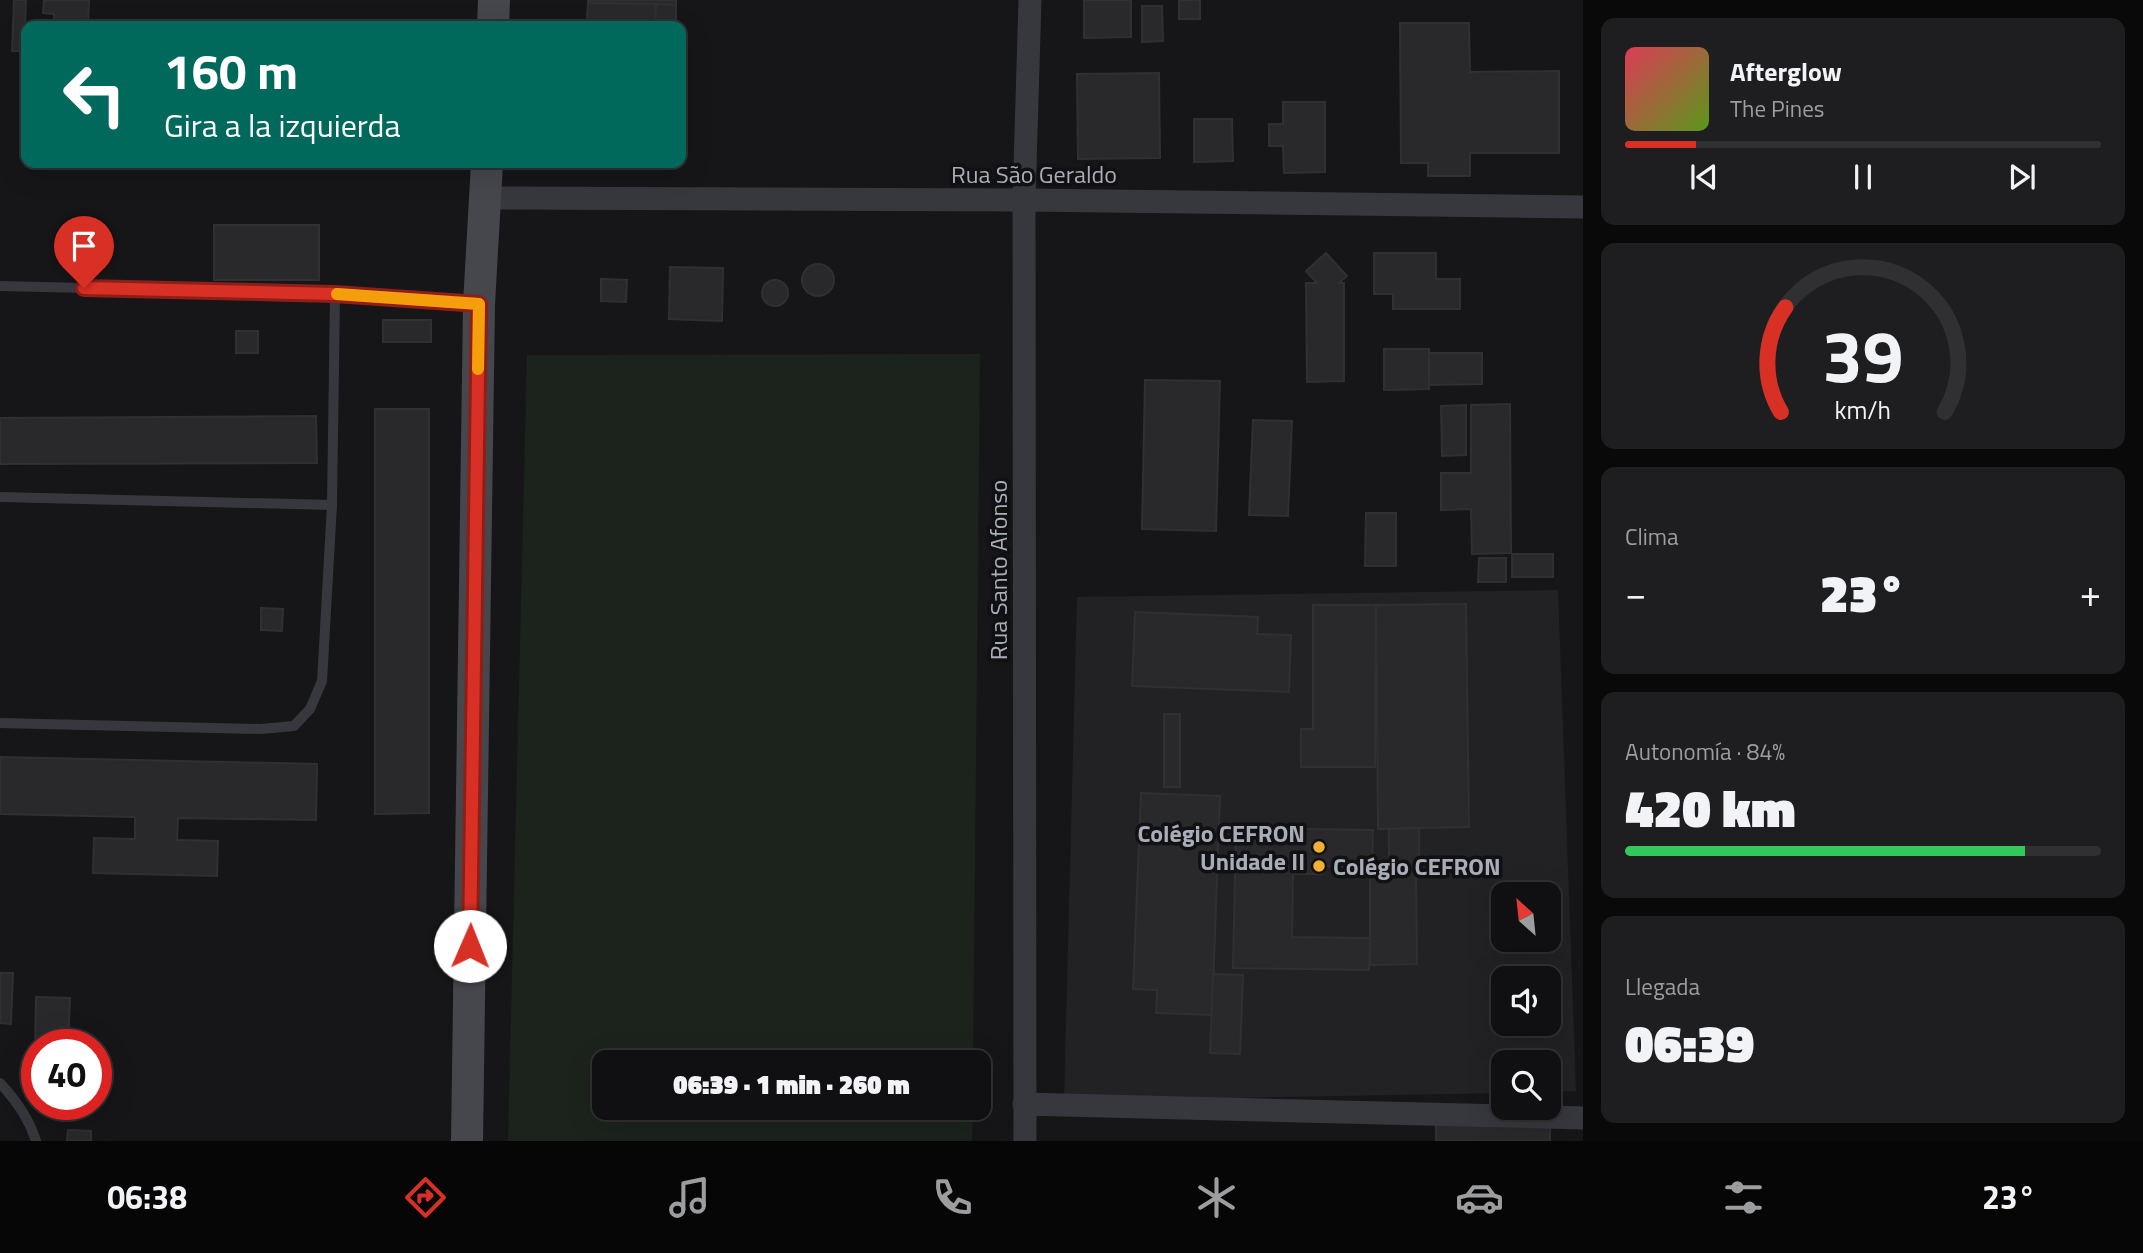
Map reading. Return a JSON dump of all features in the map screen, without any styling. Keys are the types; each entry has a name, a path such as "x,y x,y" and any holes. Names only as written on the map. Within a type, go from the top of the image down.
{"street":[{"path":"493,21 494,0"},
{"name":"Rua Santo Afonso","path":"1025,1141 1024,200 1030,0"},
{"path":"467,1141 479,304 487,168"},
{"name":"Rua São Geraldo","path":"485,198 1024,200 1583,207"},
{"path":"1024,1104 1583,1118"}],"lane":[{"path":"0,286 335,294 479,304"},
{"path":"0,723 261,729 294,726 310,709 322,681 332,505 335,294"},
{"path":"0,497 332,505"},
{"path":"0,1083 16,1100 32,1128 36,1141"}],"shaded area":[{"path":"980,354 973,1050 592,1050 592,1120 973,1120 972,1141 508,1141 527,355"},
{"name":"Colégio CEFRON","path":"1558,590 1576,1091 1561,1092 1561,1050 1491,1050 1491,1093 1064,1101 1077,597"}],"building":[{"path":"14,0 26,0 25,21 21,21 21,51 12,51"},
{"path":"44,0 89,0 88,21 54,21 54,14 43,13"},
{"path":"588,0 676,0 676,5 588,3"},
{"path":"1084,0 1131,0 1131,37 1084,38"},
{"path":"1179,0 1200,0 1200,19 1179,19"},
{"path":"588,3 656,4 655,21 587,20"},
{"path":"656,4 676,5 676,21 655,21"},
{"path":"1142,6 1162,6 1163,41 1142,42"},
{"path":"1400,23 1469,23 1470,72 1559,71 1559,153 1470,153 1470,176 1428,176 1428,163 1401,163"},
{"path":"1159,73 1160,158 1078,159 1077,74"},
{"path":"1283,102 1325,102 1325,172 1284,173 1283,146 1269,146 1269,124 1283,124"},
{"path":"1194,119 1232,119 1233,161 1194,162"},
{"path":"214,225 319,225 319,280 214,280"},
{"path":"1326,253 1347,276 1339,283 1344,283 1344,381 1307,382 1306,283 1317,283 1306,271"},
{"path":"1374,253 1436,253 1436,279 1460,279 1460,309 1393,309 1393,294 1374,294"},
{"path":"818,264 829,269 834,280 829,291 818,296 807,291 802,280 807,269"},
{"path":"670,267 723,268 722,321 669,319"},
{"path":"601,279 627,280 626,302 601,301"},
{"path":"775,280 785,283 788,293 785,303 775,306 765,303 762,293 765,283"},
{"path":"383,320 431,320 431,342 383,342"},
{"path":"236,331 258,331 258,353 236,353"},
{"path":"1384,349 1429,349 1429,389 1384,390"},
{"path":"1429,353 1482,353 1482,384 1429,385"},
{"path":"1145,380 1220,381 1216,531 1142,529"},
{"path":"1510,404 1511,553 1472,554 1471,509 1441,510 1441,473 1471,473 1471,405"},
{"path":"1466,405 1466,455 1442,456 1441,406"},
{"path":"375,409 429,409 429,813 375,814"},
{"path":"316,416 317,463 0,464 0,418"},
{"path":"1253,420 1292,421 1288,516 1249,515"},
{"path":"1366,513 1396,513 1396,566 1365,566"},
{"path":"1512,554 1553,554 1553,577 1512,577"},
{"path":"1479,558 1506,558 1506,582 1478,582"},
{"path":"1466,604 1469,827 1378,829 1376,605"},
{"path":"1313,605 1376,605 1375,767 1301,767 1301,729 1313,729"},
{"path":"261,608 283,609 282,631 261,630"},
{"path":"1135,612 1258,617 1257,634 1291,635 1289,692 1132,686"},
{"path":"1164,714 1180,714 1180,787 1164,787"},
{"path":"0,757 317,764 316,820 178,818 177,840 218,841 217,876 93,873 94,838 135,839 135,817 0,814"},
{"path":"1141,793 1220,796 1212,1015 1156,1013 1157,990 1133,989"},
{"path":"1236,828 1373,830 1372,867 1322,866 1322,874 1293,874 1292,937 1370,938 1369,970 1233,968"},
{"path":"1419,828 1419,873 1389,873 1389,829"},
{"path":"1416,873 1417,964 1370,965 1370,874"},
{"path":"0,973 13,973 11,1024 0,1023"},
{"path":"1213,974 1243,975 1240,1054 1210,1053"},
{"path":"36,997 70,998 69,1029 35,1029"},
{"path":"1436,1121 1550,1121 1550,1141 1436,1141"},
{"path":"68,1130 91,1131 91,1141 67,1141"}],"slow traffic":[{"path":"337,294 479,304 478,369"}],"place":[{"name":"Colégio CEFRON Unidade II","path":"1319,847"},
{"name":"Colégio CEFRON","path":"1319,866"}],"route":[{"path":"84,288 335,294 479,304 470,946"}]}
